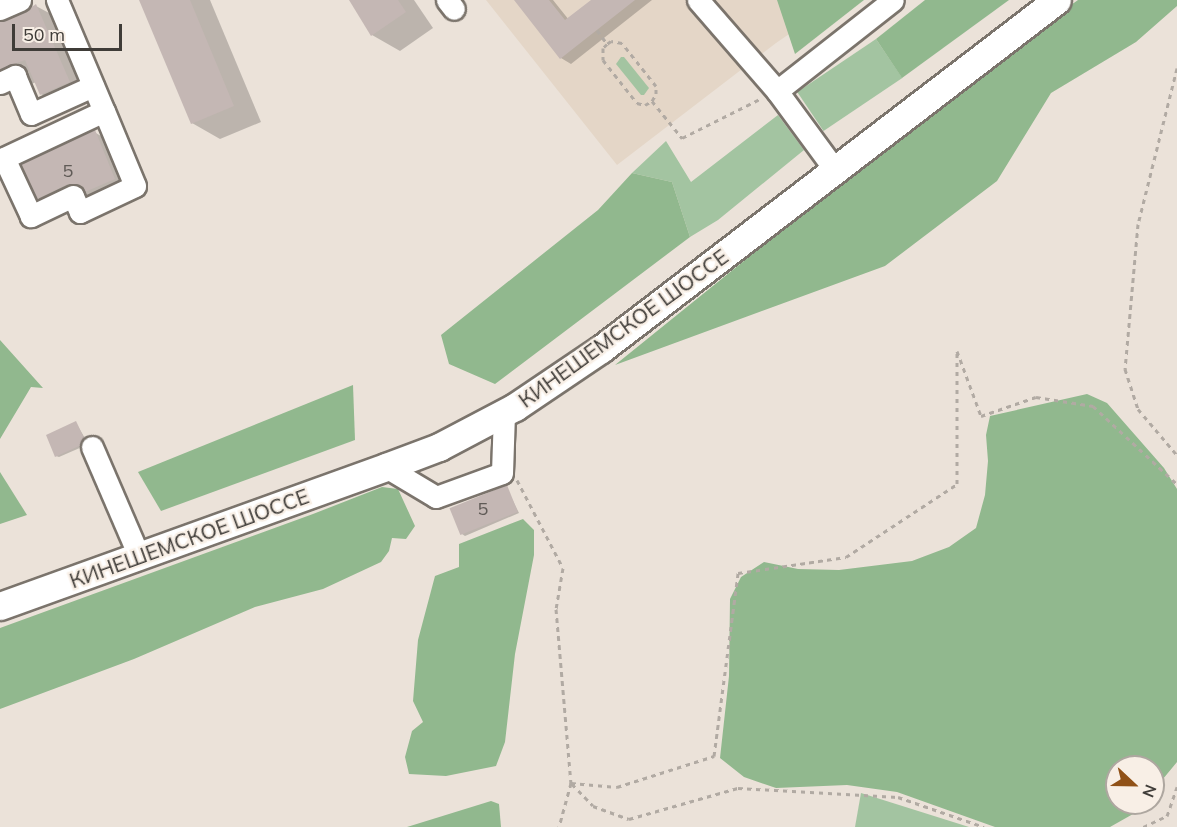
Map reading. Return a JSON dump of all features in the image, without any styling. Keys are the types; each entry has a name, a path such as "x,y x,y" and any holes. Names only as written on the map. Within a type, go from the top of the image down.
{"main road":[{"name":"КИНЕШЕМСКОЕ ШОССЕ","path":"0,606 439,447 504,412 602,349 1057,0"}],"street":[{"path":"0,9 20,0"},
{"path":"57,0 104,111 135,186 80,212 73,196 31,216 4,158 104,111"},
{"path":"698,0 777,91 835,170"},
{"path":"777,91 893,0"},
{"path":"0,83 15,76 31,114 93,86"},
{"path":"386,467 436,496 502,473 504,412"},
{"path":"92,447 139,556"}],"path":[{"path":"597,30 607,44"},
{"path":"611,41 622,43 656,86 656,94 652,101 645,105 638,103 603,60 603,48 611,41"},
{"path":"1177,68 1138,224 1125,369 1138,409 1177,455"},
{"path":"652,101 682,138 777,91"},
{"path":"571,783 617,788 714,756 738,573 846,557 957,484 957,351 981,416 1036,397 1093,406 1177,484"},
{"path":"502,473 520,482 563,568 556,609 571,783 559,827"},
{"path":"571,783 593,806 629,819 738,788 898,798 984,827"},
{"path":"1143,827 1167,816 1177,787"}],"shaded area":[{"path":"486,0 839,0 776,43 617,165"}],"green space":[{"path":"777,0 864,0 795,54"},
{"path":"925,0 1009,0 902,78 876,39"},
{"path":"1078,0 1177,0 1177,6 1136,42 1051,93 997,181 885,266 615,365 978,72"},
{"path":"876,39 902,78 824,131 797,92"},
{"path":"621,57 624,57 649,88 644,95 641,95 616,64"},
{"path":"778,115 804,150 718,220 690,237 672,182 632,173 666,141 691,182"},
{"path":"632,173 672,182 690,237 495,384 449,364 441,335 598,210"},
{"path":"0,340 43,388 31,387 0,439"},
{"path":"353,385 355,440 161,511 138,472"},
{"path":"1087,394 1107,403 1164,468 1177,489 1177,762 1165,776 1165,755 1105,755 1105,815 1131,815 1110,827 995,827 897,792 847,785 776,788 744,777 720,758 729,676 730,599 741,577 764,562 798,569 839,570 912,561 949,547 976,528 985,495 988,461 986,435 990,416"},
{"path":"0,472 27,515 0,524"},
{"path":"382,487 398,489 415,526 406,539 392,538 389,551 381,562 323,589 255,607 134,659 0,709 0,628"},
{"path":"523,519 534,530 534,555 515,654 505,742 496,766 446,776 409,774 405,757 412,731 423,722 413,701 418,640 435,576 459,567 459,544"},
{"path":"861,793 969,827 855,827"},
{"path":"491,801 499,804 501,827 407,827"}],"building":[{"path":"139,0 190,0 234,106 191,124"},
{"path":"349,0 398,0 406,12 371,36"},
{"path":"514,0 549,0 565,20 591,0 635,0 560,59"},
{"path":"36,4 70,82 40,95 25,60 0,69 0,22 25,12"},
{"path":"95,130 115,179 85,192 81,185 68,184 37,199 21,164"},
{"path":"76,421 84,438 79,446 55,457 46,435"},
{"path":"507,485 518,512 460,535 450,508"}]}
